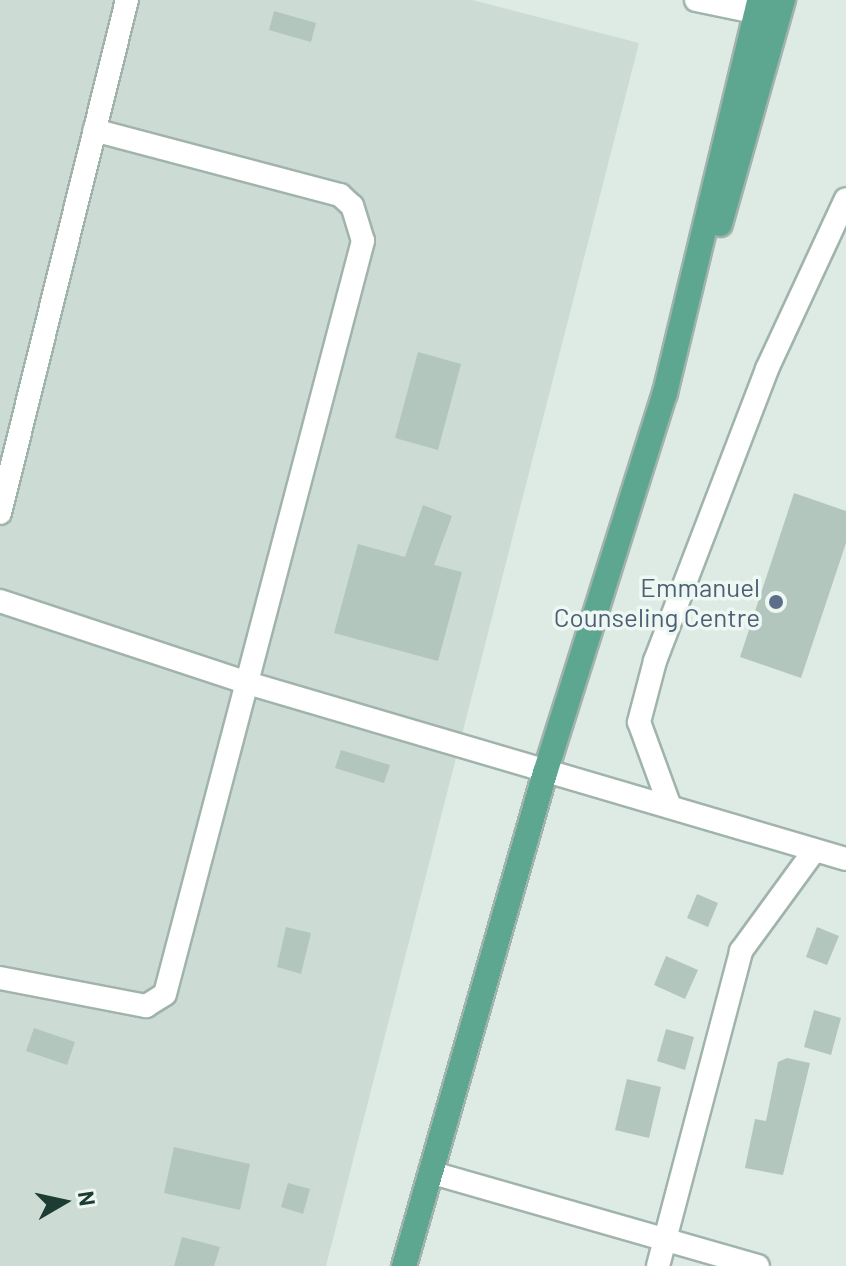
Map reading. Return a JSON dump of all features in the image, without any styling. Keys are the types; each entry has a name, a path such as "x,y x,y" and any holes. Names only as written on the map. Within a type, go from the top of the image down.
{"main road":[{"path":"404,1266 545,773 699,269 729,202 770,8"}],"street":[{"path":"0,513 127,0"},
{"path":"696,0 770,8"},
{"path":"0,978 130,1004 158,1002 170,982 359,271 360,224 340,195 94,130"},
{"path":"669,804 639,722 655,661 767,369 846,199"},
{"path":"0,601 251,684 545,773 669,804 846,859"},
{"path":"658,1266 741,951 814,851"},
{"path":"433,1173 664,1242 758,1266"}],"shaded area":[{"path":"0,0 472,0 639,43 326,1266 0,1266"}],"building":[{"path":"274,11 316,23 311,42 269,30"},
{"path":"418,352 461,364 438,450 395,438"},
{"path":"794,493 846,511 846,543 801,678 740,657"},
{"path":"423,505 452,516 434,565 462,572 438,661 334,633 358,544 405,557"},
{"path":"341,750 390,765 384,783 335,768"},
{"path":"697,894 718,903 708,927 687,918"},
{"path":"286,927 311,933 301,974 277,967"},
{"path":"817,927 839,936 827,965 806,957"},
{"path":"666,956 698,970 685,999 654,985"},
{"path":"814,1010 841,1018 831,1055 804,1047"},
{"path":"34,1028 75,1042 67,1065 26,1051"},
{"path":"666,1029 694,1037 685,1070 657,1061"},
{"path":"787,1058 810,1063 783,1175 745,1168 755,1119 766,1121 778,1062"},
{"path":"627,1079 661,1087 649,1138 615,1130"},
{"path":"174,1147 250,1164 240,1210 164,1193"},
{"path":"288,1183 310,1189 303,1214 281,1207"},
{"path":"182,1237 220,1247 214,1266 174,1266"}],"place":[{"name":"Emmanuel Counseling Centre","path":"776,602"}]}
